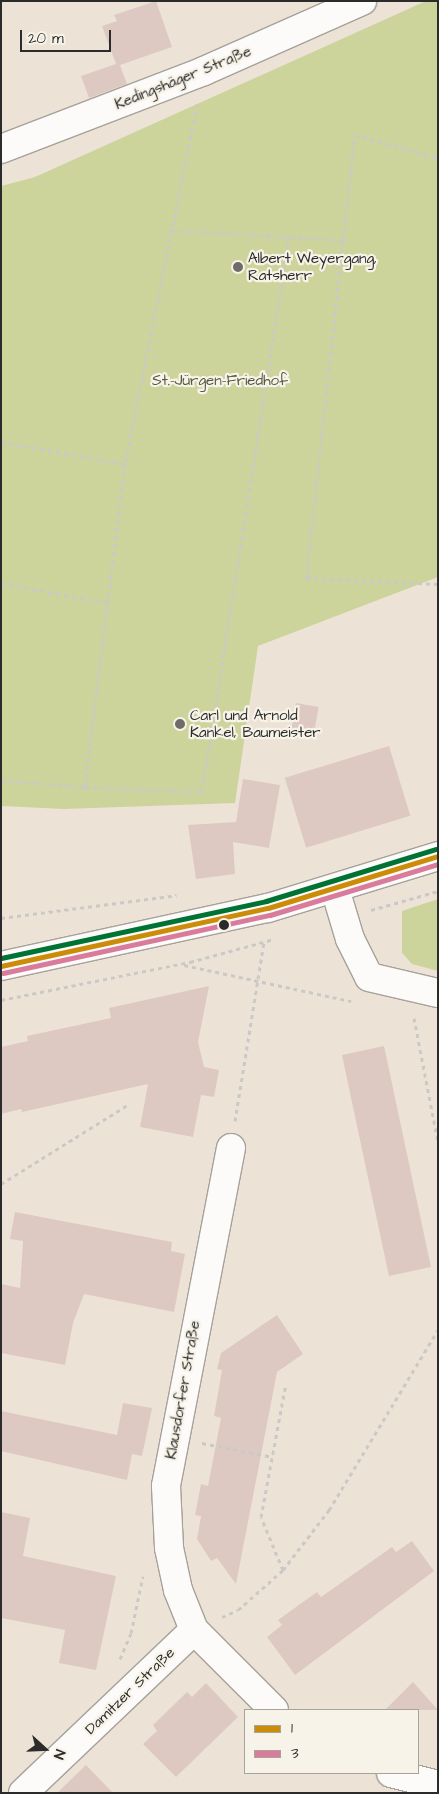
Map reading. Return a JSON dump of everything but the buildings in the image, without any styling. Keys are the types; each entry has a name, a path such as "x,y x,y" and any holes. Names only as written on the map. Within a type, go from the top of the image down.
{"street":[{"name":"Kedingshäger Straße","path":"1,149 204,71 362,1"},
{"path":"1,966 227,917 335,889 438,856"},
{"path":"335,889 359,962 369,977 408,988 438,993"},
{"name":"Klausdorfer Straße","path":"194,1630 178,1590 169,1548 166,1486 230,1148"},
{"path":"194,1630 273,1709"},
{"name":"Damitzer Straße","path":"23,1793 194,1630"},
{"path":"395,1774 438,1785"}],"path":[{"path":"84,787 125,464 204,71"},
{"path":"438,158 355,136 306,578 438,584"},
{"path":"171,230 342,240"},
{"path":"1,780 84,787 202,792 290,237"},
{"path":"1,442 125,464"},
{"path":"1,583 107,603"},
{"path":"343,918 438,891"},
{"path":"1,918 179,895"},
{"path":"1,1000 181,964 279,937"},
{"path":"230,1148 260,980 264,942"},
{"path":"181,964 356,1002"},
{"path":"404,1014 414,1016 438,1143"},
{"path":"1,1184 129,1104"},
{"path":"194,1630 238,1610 283,1570 329,1510 438,1330"},
{"path":"283,1570 261,1517 286,1384"},
{"path":"174,1438 273,1456"},
{"path":"116,1666 131,1634 145,1568"}],"green space":[{"name":"St.-Jürgen-Friedhof","path":"426,1 438,1 438,577 258,646 235,803 64,809 1,806 1,186 35,177"},
{"path":"438,899 438,971 412,964 402,953 402,911"}],"transit line":[{"path":"1,958 266,901 436,849"},
{"name":"1","path":"1,966 268,908 438,856"},
{"name":"3","path":"3,973 270,915 438,864"}],"place":[{"name":"Albert Weyergang, Ratsherr","path":"238,267"},
{"name":"Carl und Arnold Kankel, Baumeister","path":"180,724"}]}
